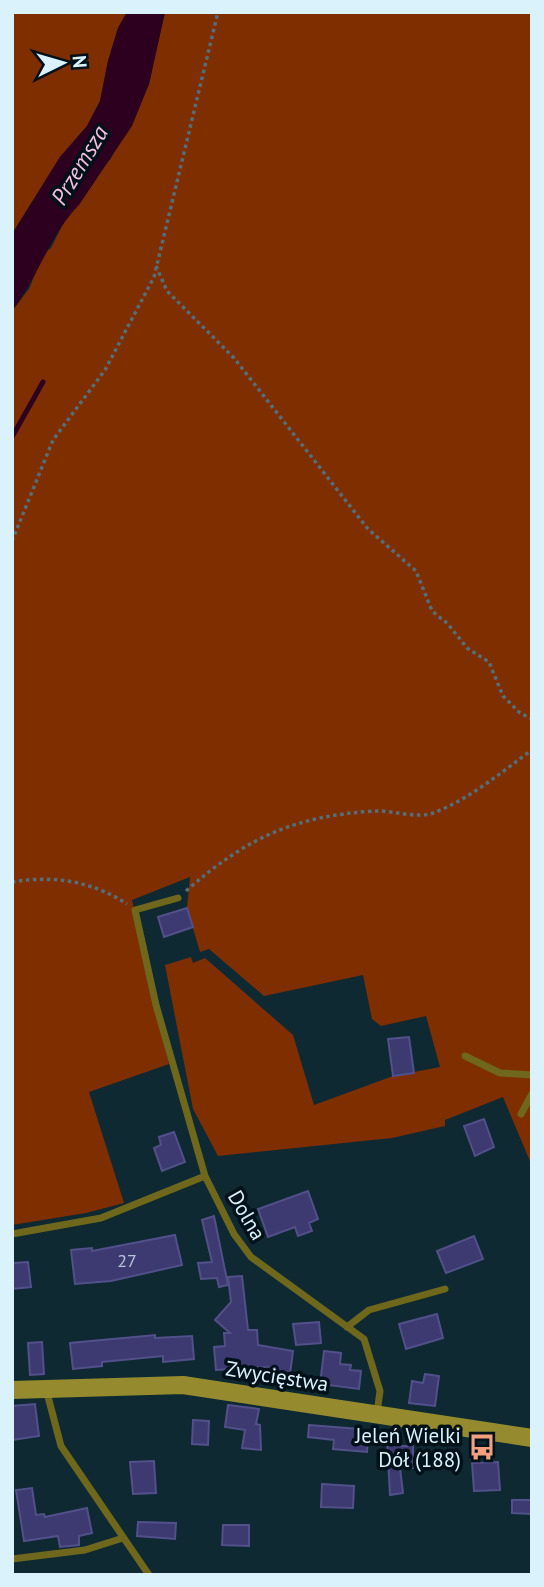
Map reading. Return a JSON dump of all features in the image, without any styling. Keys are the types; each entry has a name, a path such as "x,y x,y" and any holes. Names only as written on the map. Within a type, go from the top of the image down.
{"street":[{"name":"Zwycięstwa","path":"12,1390 183,1385 532,1438"}],"lane":[{"path":"178,898 135,910 156,1005 205,1175"},
{"path":"465,1056 500,1073 532,1075"},
{"path":"521,1114 532,1094"},
{"name":"Dolna","path":"12,1234 101,1218 205,1175 234,1234 251,1257 364,1339 376,1369 380,1391 377,1416"},
{"path":"347,1327 369,1310 445,1289"},
{"path":"46,1388 61,1446 149,1575"},
{"path":"12,1559 85,1550 123,1538"}],"path":[{"path":"12,541 53,440 105,370 156,265 218,12"},
{"path":"156,265 167,291 234,358 368,529 415,571 432,611 448,624 467,648 489,662 503,696 520,713 532,719"},
{"path":"178,898 224,860 265,833 332,816 377,811 430,814 477,791 532,750"},
{"path":"12,882 73,881 107,891 135,910"}],"shaded area":[{"path":"12,12 127,12 118,28 100,101 87,126 60,157 12,234"},
{"path":"165,12 532,12 532,1166 503,1097 445,1120 445,1126 392,1138 218,1156 193,1109 165,965 191,957 193,963 205,958 293,1035 314,1105 393,1076 440,1067 426,1016 381,1026 372,1019 363,975 264,996 209,949 200,952 187,908 190,877 132,900 169,1064 89,1092 124,1203 86,1213 12,1225 12,311 29,289 43,254 51,248 67,216 111,158 141,103 149,84"}],"water":[{"name":"Przemsza","path":"127,12 165,12 149,84 132,126 60,229 12,311 12,234 60,157 87,126 100,101 118,28"}],"building":[{"path":"187,908 193,927 164,937 158,917"},
{"path":"409,1037 414,1073 393,1076 388,1039"},
{"path":"484,1119 494,1147 475,1156 464,1126"},
{"path":"174,1132 185,1162 162,1171 154,1148 161,1145 159,1137"},
{"path":"308,1191 318,1219 309,1223 312,1231 298,1236 295,1227 268,1237 258,1209"},
{"path":"214,1216 228,1285 219,1287 217,1278 201,1279 198,1263 212,1262 202,1220"},
{"path":"175,1235 182,1265 111,1281 75,1284 71,1250 92,1248 92,1251"},
{"path":"474,1236 483,1259 446,1273 437,1251"},
{"path":"28,1262 31,1287 12,1289 12,1263"},
{"path":"242,1276 248,1330 257,1330 258,1345 293,1351 290,1374 267,1370 268,1367 216,1370 214,1347 225,1346 224,1333 230,1333 215,1320 231,1302 228,1277"},
{"path":"437,1314 443,1338 406,1349 399,1324"},
{"path":"319,1322 321,1343 296,1345 293,1324"},
{"path":"155,1335 155,1338 192,1336 194,1359 163,1362 163,1356 102,1362 102,1366 73,1369 70,1343"},
{"path":"42,1342 44,1374 30,1375 28,1343"},
{"path":"324,1351 341,1353 340,1364 351,1365 350,1370 361,1371 359,1389 320,1384"},
{"path":"425,1374 439,1376 435,1406 409,1403 412,1381 423,1383"},
{"path":"35,1404 39,1436 12,1440 12,1406"},
{"path":"228,1405 259,1409 256,1424 260,1425 261,1450 242,1448 245,1430 225,1427"},
{"path":"193,1420 209,1421 208,1445 192,1444"},
{"path":"309,1425 359,1429 358,1435 368,1436 367,1452 333,1449 334,1440 308,1437"},
{"path":"387,1440 396,1440 397,1446 413,1446 413,1468 400,1468 403,1493 390,1495"},
{"path":"154,1461 156,1493 133,1494 130,1462"},
{"path":"498,1462 500,1490 474,1491 472,1463"},
{"path":"322,1484 354,1486 353,1508 321,1507"},
{"path":"32,1488 36,1515 44,1514 45,1517 87,1508 92,1533 79,1536 79,1545 60,1547 58,1536 24,1541 16,1490"},
{"path":"512,1500 532,1500 532,1514 512,1513"},
{"path":"138,1522 176,1523 175,1539 137,1536"},
{"path":"223,1525 249,1525 249,1546 222,1545"}],"waterway":[{"path":"12,437 43,382"}],"place":[{"name":"Jeleń Wielki Dół (188)","path":"482,1447"}]}
